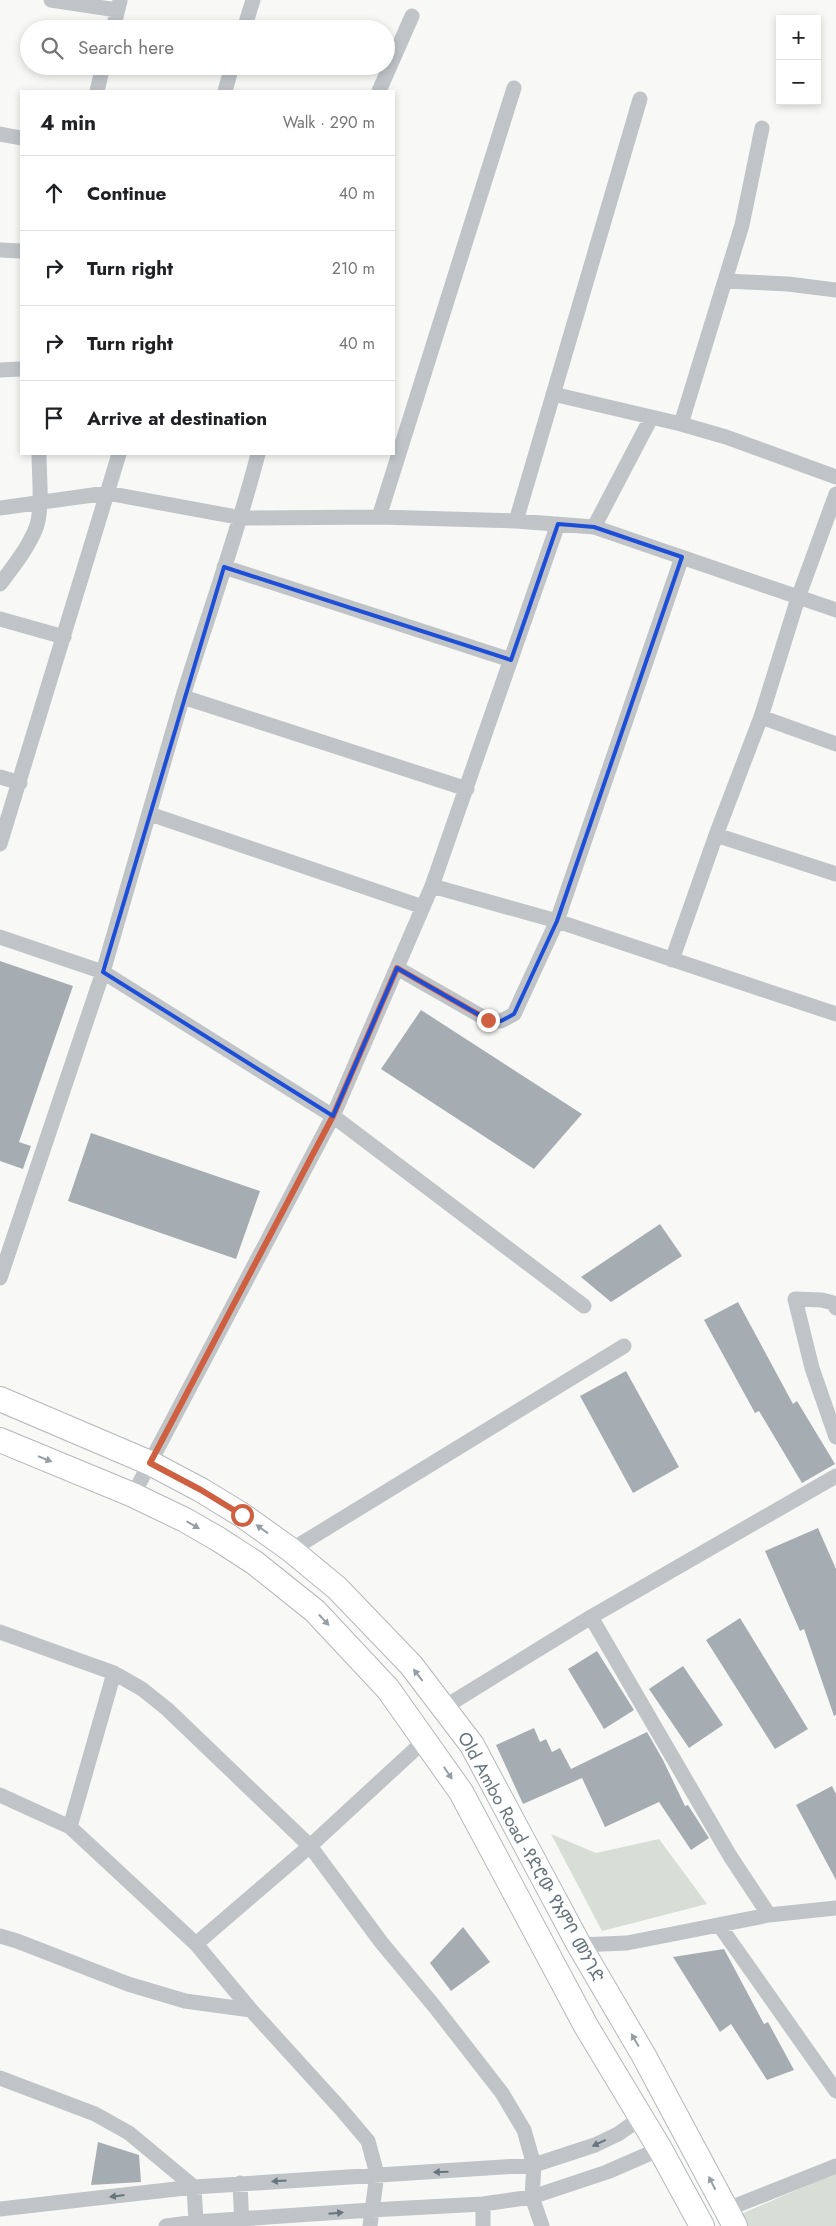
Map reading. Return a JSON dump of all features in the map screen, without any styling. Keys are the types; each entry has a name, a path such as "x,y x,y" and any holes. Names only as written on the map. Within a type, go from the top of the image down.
{"main road":[{"name":"Old Ambo Road -የድሮው የአምቦ መንገድ","path":"0,1399 150,1463 201,1490 242,1515 291,1550 350,1602 410,1665 472,1744 579,1945 648,2064 730,2218"},
{"name":"Old Ambo Road -የድሮው የአምቦ መንገድ","path":"0,1440 133,1495 185,1520 218,1539 255,1563 315,1611 388,1689 461,1792 586,2026 660,2149 702,2226"}],"street":[{"path":"51,0 119,5 115,20"},
{"path":"247,20 253,0"},
{"path":"395,55 412,16"},
{"path":"97,90 101,75"},
{"path":"225,90 229,75"},
{"path":"379,90 386,75"},
{"path":"379,517 514,88"},
{"path":"516,521 640,99"},
{"path":"680,424 742,225 762,128"},
{"path":"0,134 20,138"},
{"path":"0,250 20,251"},
{"path":"725,281 788,284 836,290"},
{"path":"0,370 20,369"},
{"path":"553,394 680,424 726,437 836,477"},
{"path":"594,528 652,418"},
{"path":"0,584 21,555 36,527 39,502 39,455"},
{"path":"0,844 119,455"},
{"path":"0,1278 103,972 183,697 224,567 242,518 258,455"},
{"path":"0,508 107,493 242,518 379,517 516,521 594,528 836,610"},
{"path":"672,960 716,835 761,717 798,598 836,494"},
{"path":"133,1495 333,1116 432,886 558,524"},
{"path":"397,968 488,1020 501,1021 514,1014 557,921 682,557"},
{"path":"224,567 511,660"},
{"path":"0,619 64,637"},
{"path":"183,697 467,789"},
{"path":"761,717 836,744"},
{"path":"0,777 20,783"},
{"path":"150,814 423,907"},
{"path":"716,835 836,874"},
{"path":"432,886 557,921 836,1014"},
{"path":"0,937 103,972 333,1116 584,1306"},
{"path":"836,1308 833,1303 822,1300 795,1299 812,1368 836,1437"},
{"path":"291,1550 624,1346"},
{"path":"443,1708 591,1617 836,1476"},
{"path":"591,1617 730,1856 769,1915"},
{"path":"0,1632 114,1673 142,1689 167,1709 310,1846 381,1942 502,2093 524,2130 534,2165 532,2197 542,2226"},
{"path":"70,1827 114,1673"},
{"path":"196,1944 310,1846 425,1740"},
{"path":"0,1795 70,1827 196,1944 368,2141 377,2174 370,2226"},
{"path":"579,1945 627,1943 769,1915 836,1908"},
{"path":"719,1925 836,2091"},
{"path":"0,1936 128,1984 186,2001 252,2010"},
{"path":"0,2078 95,2114 129,2133 194,2187 196,2222"},
{"path":"0,2209 240,2183 377,2174 467,2171 534,2165 595,2145 618,2134 641,2118"},
{"path":"166,2226 196,2222 242,2223 371,2210 483,2204 532,2197 607,2172 660,2149"},
{"path":"730,2218 836,2166"},
{"path":"240,2183 242,2223"},
{"path":"483,2204 483,2226"}],"highlighted area":[{"path":"558,524 594,527 682,557 557,921 514,1014 501,1021 488,1020 397,968 333,1116 103,972 224,567 511,660"}],"shaded area":[{"path":"551,1834 596,1853 659,1839 707,1904 602,1931"},
{"path":"836,2173 836,2226 748,2226 741,2214"}],"building":[{"path":"0,961 73,986 19,1142 31,1146 23,1169 0,1161"},
{"path":"421,1010 582,1114 534,1169 381,1069"},
{"path":"91,1133 260,1191 236,1259 68,1201"},
{"path":"660,1224 682,1256 611,1302 581,1277"},
{"path":"738,1302 793,1404 797,1401 835,1464 802,1483 759,1411 755,1413 704,1320"},
{"path":"626,1371 679,1467 633,1493 580,1396"},
{"path":"818,1528 836,1569 836,1715 834,1716 804,1629 800,1631 765,1551"},
{"path":"740,1618 808,1729 775,1749 706,1640"},
{"path":"597,1651 634,1710 604,1729 568,1669"},
{"path":"683,1666 723,1725 689,1748 649,1689"},
{"path":"534,1728 540,1742 546,1739 552,1752 560,1748 571,1769 647,1732 685,1806 688,1805 709,1838 691,1850 659,1802 605,1827 582,1778 523,1804 496,1745"},
{"path":"832,1786 836,1794 836,1880 796,1805"},
{"path":"463,1927 490,1962 451,1991 430,1963"},
{"path":"724,1949 764,2024 768,2022 794,2070 767,2080 731,2024 720,2032 673,1957"},
{"path":"98,2142 139,2155 141,2182 91,2185"}],"route":[{"path":"242,1515 201,1490 150,1463 333,1116 397,968 488,1020"}]}
